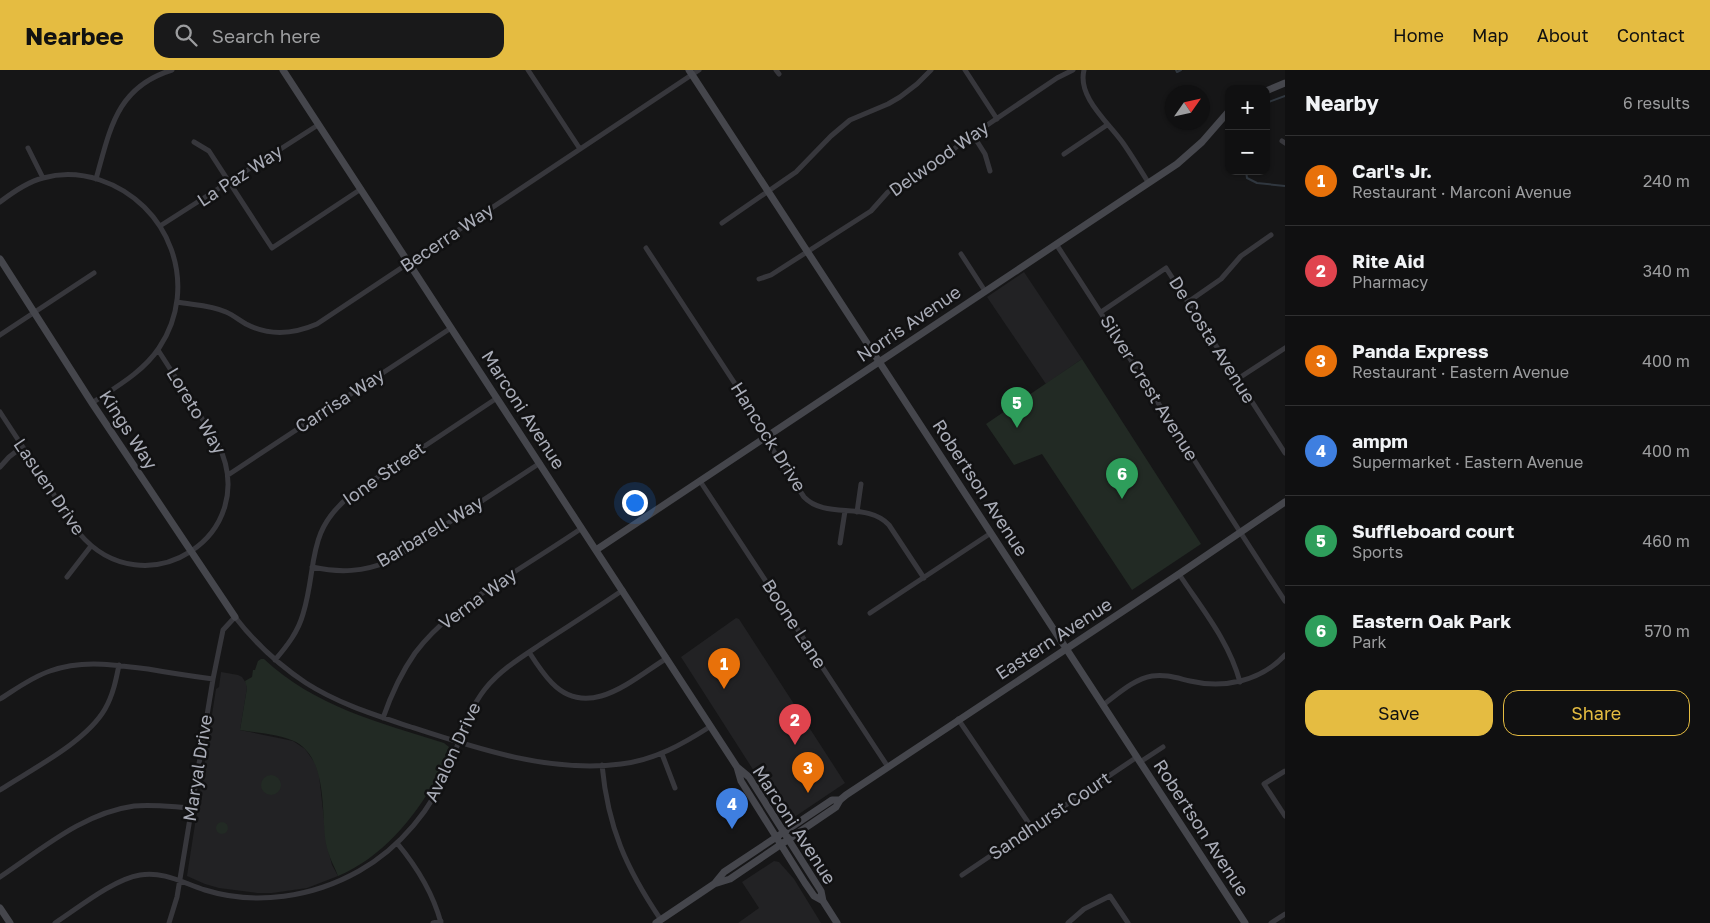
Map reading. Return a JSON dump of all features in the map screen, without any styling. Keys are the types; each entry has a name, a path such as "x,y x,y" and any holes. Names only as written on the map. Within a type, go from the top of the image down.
{"street":[{"path":"96,179 110,127 124,104 133,92 146,81 172,70"},
{"name":"Marconi Avenue","path":"283,70 738,767 749,777 822,891 823,901 837,923"},
{"path":"528,70 580,149"},
{"name":"Becerra Way","path":"177,302 217,309 260,329 271,332 291,332 317,324 580,149 691,72 699,70"},
{"path":"722,224 796,172 841,127 860,115 900,97 931,70"},
{"path":"965,70 997,119"},
{"name":"Delwood Way","path":"759,279 771,275 871,211 888,192 953,150 972,135 1057,78 1073,70"},
{"path":"1083,70 1082,78 1085,90 1107,125 1122,141 1148,182"},
{"name":"Robertson Avenue","path":"691,72 1245,923"},
{"path":"1270,89 1285,83"},
{"name":"Norris Avenue","path":"596,550 1176,164 1202,142 1225,116"},
{"name":"La Paz Way","path":"160,226 318,125"},
{"path":"1064,154 1107,125"},
{"path":"972,135 985,154 990,171"},
{"path":"194,142 209,151 272,248 360,189"},
{"path":"28,148 43,178"},
{"path":"0,202 24,186 43,178 67,175 96,179 109,183 129,194 147,209 160,226 171,248 178,284 177,302 171,326 158,350 144,366 92,403"},
{"path":"1188,302 1221,279 1241,256 1272,235"},
{"name":"Silver Crest Avenue","path":"1056,244 1285,601"},
{"name":"Hancock Drive","path":"646,248 764,428 769,444 806,499 820,507 876,516 887,522 924,578"},
{"path":"961,254 985,291"},
{"name":"Kings Way","path":"0,259 92,403 235,617"},
{"name":"De Costa Avenue","path":"1100,312 1166,268 1236,380 1285,453"},
{"path":"0,335 94,274"},
{"name":"Carrisa Way","path":"228,475 451,328"},
{"path":"1236,380 1285,348"},
{"name":"Loreto Way","path":"158,350 217,442 224,458 228,475 227,502 219,524 210,536 190,551"},
{"name":"Ione Street","path":"275,660 289,643 300,624 308,596 316,545 324,524 343,501 497,398"},
{"name":"Lasuen Drive","path":"0,412 79,533 91,546 113,560 138,566 171,561 190,551"},
{"path":"0,467 9,457 22,448"},
{"name":"Barbarell Way","path":"312,567 348,572 390,561 540,463"},
{"name":"Boone Lane","path":"700,480 888,766"},
{"path":"857,512 860,484"},
{"name":"Eastern Avenue","path":"714,884 730,879 836,807 840,800 888,766 1067,649 1285,502"},
{"path":"840,543 845,511"},
{"name":"Verna Way","path":"383,718 403,673 415,654 437,628 471,600 582,528"},
{"path":"870,613 991,533"},
{"path":"67,577 91,546"},
{"path":"1179,574 1232,655 1240,682"},
{"name":"Avalon Drive","path":"56,923 116,883 129,877 158,874 210,891 242,897 267,898 296,894 323,887 344,879 373,863 397,843 418,820 435,795 450,765 469,714 486,688 508,667 623,590"},
{"path":"235,617 252,638 275,660 307,684 332,698 383,718 483,750 531,760 564,764 602,765 633,762 662,754 711,726"},
{"name":"Maryal Drive","path":"169,923 174,910 223,630 235,617"},
{"path":"529,652 547,678 558,689 570,696 588,699 601,697 613,692 667,658"},
{"path":"1103,705 1131,684 1151,676 1165,675 1213,684 1240,682 1261,673 1285,655"},
{"path":"0,699 36,676 61,667 88,663 119,665 213,679"},
{"path":"0,790 78,739 93,725 110,699 119,665"},
{"path":"958,720 1032,828"},
{"name":"Sandhurst Court","path":"962,875 1032,828 1139,760 1163,747"},
{"path":"662,754 675,788"},
{"path":"602,765 607,803 617,840 632,874 658,922"},
{"name":"Marconi Avenue","path":"738,767 741,781 776,837 814,896 823,901"},
{"path":"1285,771 1264,784 1285,816"},
{"name":"Eastern Avenue","path":"658,922 714,884 724,872 776,837 832,800 840,800"},
{"path":"0,877 76,826 107,812 122,808 144,806 192,808"},
{"path":"397,843 410,858 424,881 441,922 432,923"},
{"path":"1068,923 1084,909 1110,896 1128,923"},
{"path":"0,908 10,923"},
{"path":"1271,923 1285,914"}],"shaded area":[{"path":"1024,272 1082,359 1046,384 987,297"},
{"path":"1082,359 1201,544 1132,590 1042,454 1014,465 986,424"},
{"path":"736,618 739,619 845,783 790,820 784,818 681,657"},
{"path":"264,659 304,689 326,701 372,720 444,743 449,747 446,759 436,779 407,823 368,859 338,876 326,844 318,774 306,750 296,742 283,737 240,730 247,688 245,681 252,677 253,670 255,670 258,661"},
{"path":"221,672 238,675 246,683 247,688 240,730 293,741 305,749 315,763 319,775 327,846 332,865 338,876 307,888 257,893 219,888 187,876 216,689 219,687"},
{"path":"267,775 275,775 281,781 281,789 275,795 267,795 261,789 261,781"},
{"path":"220,822 224,822 228,828 224,834 220,834 216,830 216,826"},
{"path":"774,861 779,862 794,879 821,923 738,923 759,908 742,882"}],"waterway":[{"path":"1176,70 1177,72 1181,70"},
{"path":"1270,102 1285,96"},
{"path":"1247,175 1247,178 1257,183 1285,186"}],"place":[{"name":"Suffleboard court","path":"1017,428"},
{"name":"Eastern Oak Park","path":"1122,499"},
{"name":"Carl's Jr.","path":"724,689"},
{"name":"Rite Aid","path":"795,745"},
{"name":"Panda Express","path":"808,793"},
{"name":"ampm","path":"732,829"}]}
